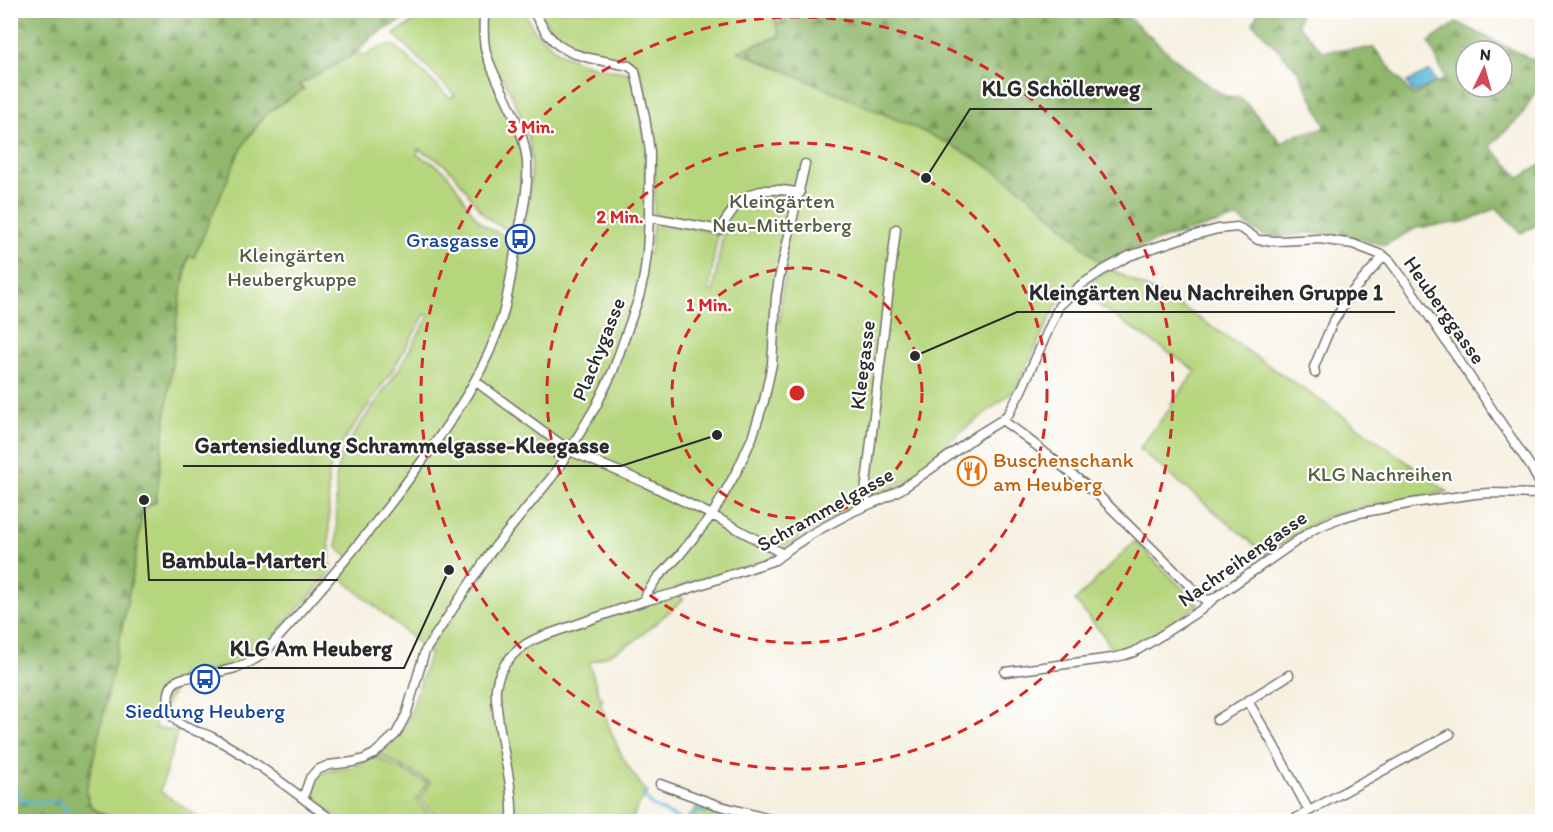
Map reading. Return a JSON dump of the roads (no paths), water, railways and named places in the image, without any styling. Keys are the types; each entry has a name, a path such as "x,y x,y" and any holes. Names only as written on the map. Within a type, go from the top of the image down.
{"street":[{"path":"335,822 231,747 179,723 172,715 169,700 170,689 173,684 183,679 249,664 267,650 344,563 398,495 440,437 475,381 502,314 527,184 525,151 512,112 486,54 484,10"},
{"name":"Plachygasse","path":"303,798 310,778 317,770 329,765 364,759 385,746 396,734 406,715 425,651 490,554 570,451 614,370 633,315 644,276 649,217 650,152 635,71 629,66 572,53 558,45 548,35 532,10"},
{"path":"644,601 657,578 678,557 712,514 738,469 752,438 764,401 772,364 776,297 805,164"},
{"path":"649,217 720,230 729,214 742,200 761,190 775,188 800,193"},
{"name":"Heuberggasse","path":"1129,256 1174,241 1232,227 1240,228 1258,240 1320,238 1336,240 1384,256 1396,267 1531,467 1542,488"},
{"name":"Kleegasse","path":"867,505 865,492 896,229"},
{"name":"Schrammelgasse","path":"512,822 511,799 496,698 497,682 504,666 515,653 532,640 644,601 775,560 813,533 903,488 1008,414 1021,391 1059,306 1081,285 1129,256"},
{"path":"1315,373 1314,367 1332,324 1352,292 1384,256"},
{"path":"475,381 570,451 712,514 783,554"},
{"path":"1002,420 1098,495 1201,597 1206,600 1213,598"},
{"name":"Nachreihengasse","path":"1005,672 1112,658 1134,652 1202,609 1213,598 1314,529 1335,520 1354,514 1475,494 1542,494"},
{"path":"1217,720 1289,675"},
{"path":"1248,701 1309,811"},
{"path":"1289,822 1450,734"},
{"path":"660,784 717,805 782,822"}],"water":[{"path":"1430,71 1436,82 1413,93 1407,82"}],"waterway":[{"path":"10,789 15,789 22,801 59,802 68,812 72,822"},
{"path":"642,793 651,805 684,822"},
{"path":"684,822 693,813 699,811 714,812 731,819 758,822"}],"place":[{"name":"KLG Schöllerweg","path":"926,178"},
{"name":"Grasgasse","path":"520,239"},
{"name":"Kleingärten Neu Nachreihen Gruppe 1","path":"915,356"},
{"name":"Gartensiedlung Schrammelgasse-Kleegasse","path":"717,435"},
{"name":"Buschenschank am Heuberg","path":"972,471"},
{"name":"Bambula-Marterl","path":"144,500"},
{"name":"KLG Am Heuberg","path":"449,570"},
{"name":"Siedlung Heuberg","path":"205,679"}],"park label":[{"name":"Kleingärten Neu-Mitterberg","path":"782,212"},
{"name":"Kleingärten Heubergkuppe","path":"292,266"},
{"name":"KLG Nachreihen","path":"1380,473"}]}
